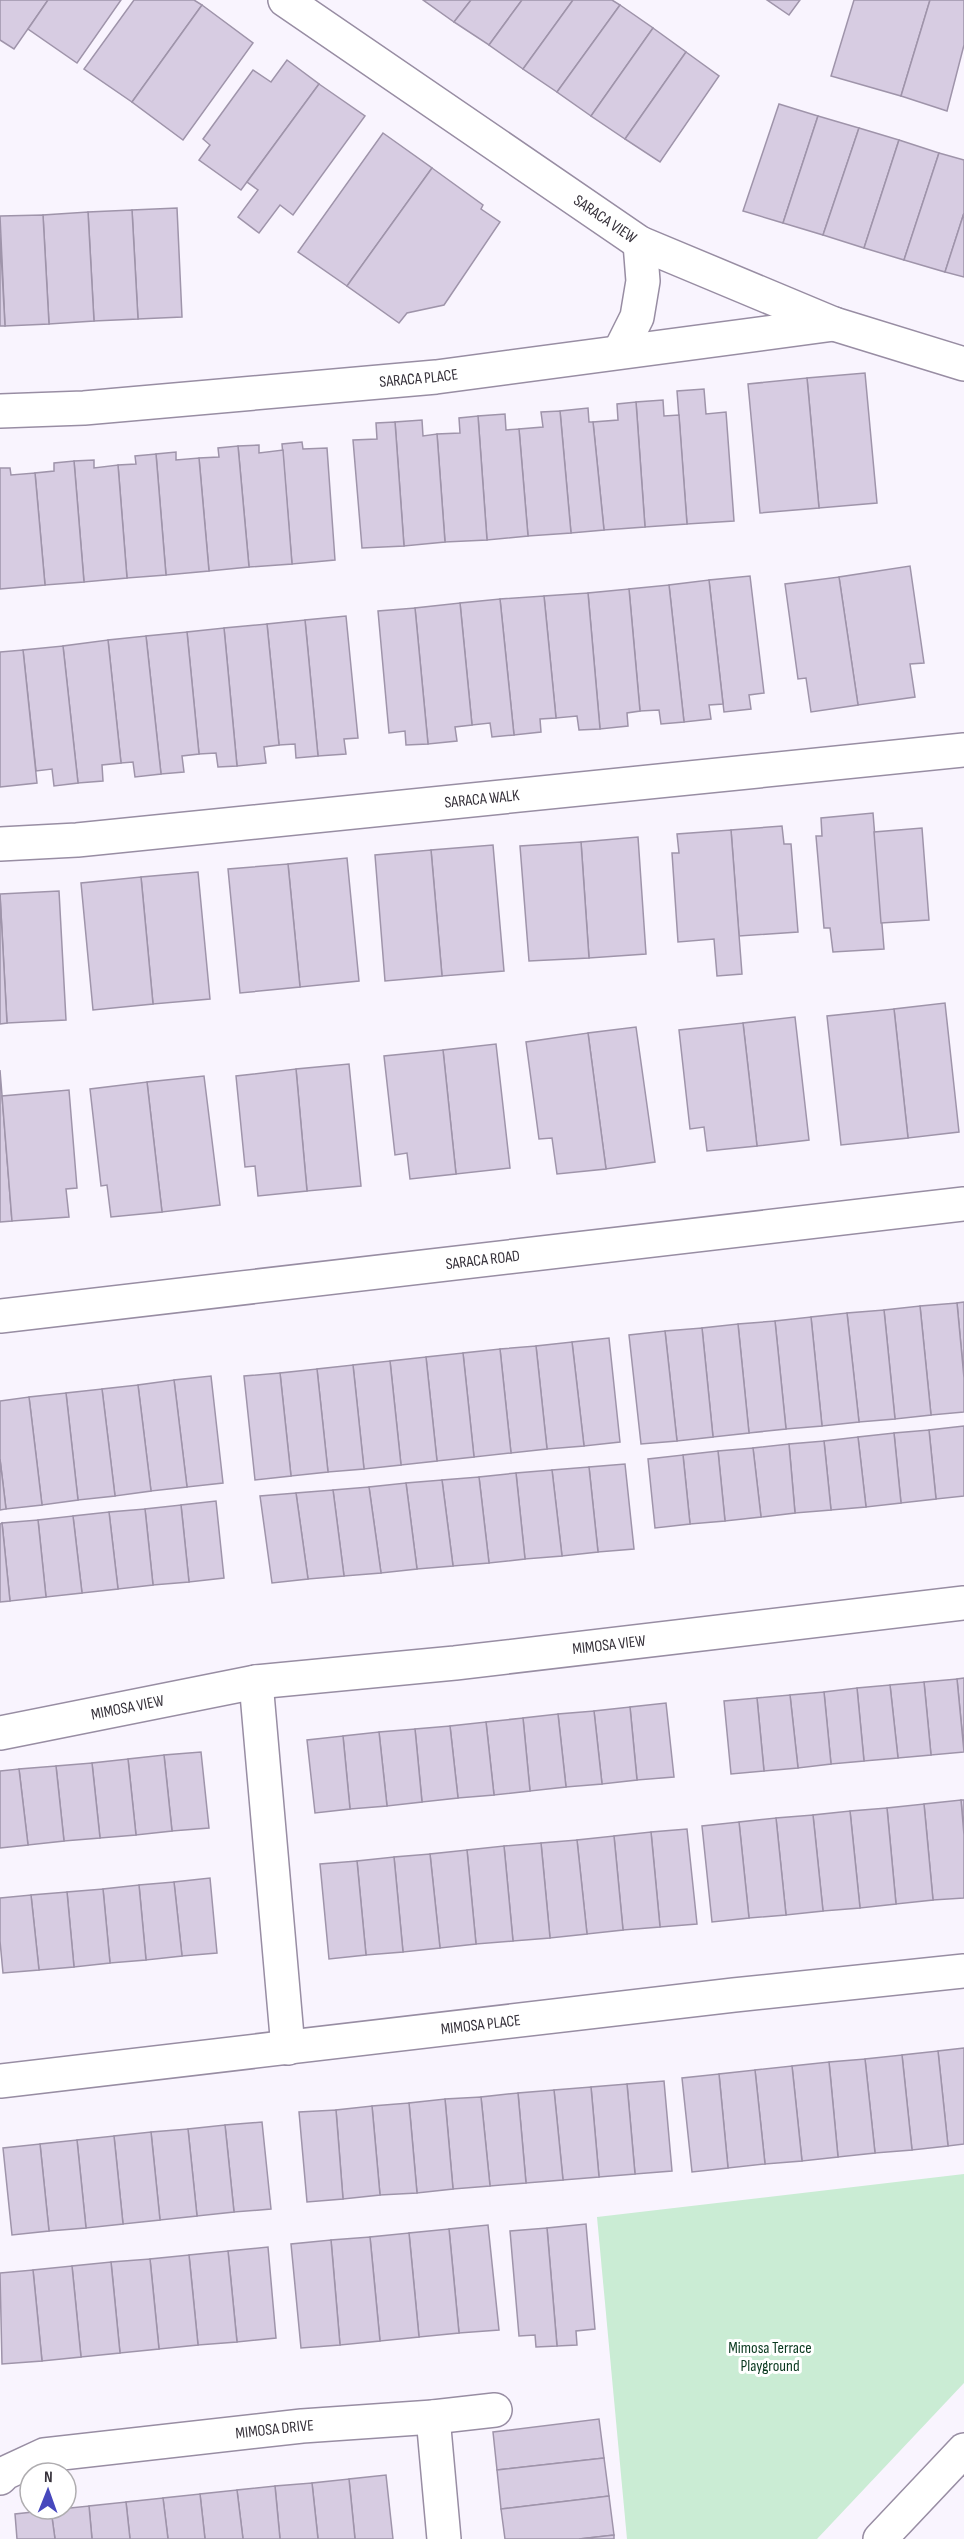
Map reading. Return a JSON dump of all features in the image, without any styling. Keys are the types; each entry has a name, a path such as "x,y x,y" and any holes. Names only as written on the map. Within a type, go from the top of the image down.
{"street":[{"name":"SARACA VIEW","path":"285,0 640,243 834,324 964,363"},
{"path":"620,351 637,317 644,281 640,243"},
{"name":"SARACA PLACE","path":"0,411 84,408 436,376 834,324"},
{"name":"SARACA WALK","path":"0,844 77,840 964,750"},
{"name":"SARACA ROAD","path":"0,1316 964,1204"},
{"name":"MIMOSA VIEW","path":"0,1733 256,1682 455,1663 964,1603"},
{"path":"256,1682 288,2048"},
{"name":"MIMOSA PLACE","path":"0,2081 734,1995 964,1971"},
{"name":"MIMOSA DRIVE","path":"0,2478 4,2473 44,2455 302,2426 433,2417 495,2410"},
{"path":"433,2417 444,2539"},
{"path":"880,2539 964,2450"}],"green space":[{"name":"Mimosa Terrace Playground","path":"964,2174 964,2383 817,2539 627,2539 597,2217"}],"building":[{"path":"0,0 48,0 14,49 0,40"},
{"path":"48,0 121,0 77,63 28,29"},
{"path":"134,0 194,0 202,5 132,102 84,69"},
{"path":"423,0 471,0 454,22"},
{"path":"471,0 522,0 489,45 454,22"},
{"path":"522,0 573,0 523,69 489,45"},
{"path":"573,0 612,0 620,5 557,92 523,69"},
{"path":"767,0 800,0 789,15"},
{"path":"854,0 930,0 901,96 831,76"},
{"path":"930,0 964,0 964,45 947,111 901,96"},
{"path":"202,5 253,43 183,140 132,102"},
{"path":"620,5 653,28 591,116 557,92"},
{"path":"653,28 686,52 625,139 591,116"},
{"path":"686,52 719,76 660,162 625,139"},
{"path":"287,60 319,84 241,190 199,160 210,145 203,139 253,70 271,82"},
{"path":"319,84 365,116 293,215 280,205 259,233 238,217 258,190 247,182"},
{"path":"779,104 818,116 783,223 743,211"},
{"path":"818,116 859,128 823,235 783,223"},
{"path":"859,128 899,140 864,248 823,235"},
{"path":"383,133 432,168 347,286 298,252"},
{"path":"899,140 939,153 904,260 864,248"},
{"path":"939,153 964,160 964,213 945,272 904,260"},
{"path":"432,168 483,205 481,209 500,222 444,305 407,313 399,323 347,286"},
{"path":"177,208 182,317 138,319 132,210"},
{"path":"132,210 138,319 94,321 88,212"},
{"path":"88,212 94,321 49,324 43,215"},
{"path":"964,213 964,277 945,272"},
{"path":"43,215 49,324 5,326 0,216"},
{"path":"0,234 5,326 0,326"},
{"path":"865,373 877,503 819,508 807,378"},
{"path":"807,378 819,508 760,513 748,384"},
{"path":"704,389 706,414 726,412 734,521 687,524 677,391"},
{"path":"663,400 664,416 679,415 687,524 645,527 636,402"},
{"path":"636,402 645,527 604,530 593,422 618,420 617,404"},
{"path":"588,408 589,422 593,422 604,530 571,533 560,411"},
{"path":"560,411 571,533 528,536 519,429 543,427 541,412"},
{"path":"505,414 506,430 519,429 528,536 487,540 478,416"},
{"path":"478,416 487,540 445,542 437,434 460,433 459,418"},
{"path":"422,420 423,436 437,434 445,542 404,546 395,422"},
{"path":"395,422 404,546 362,548 353,440 377,439 376,423"},
{"path":"302,442 303,449 327,448 335,560 292,564 282,444"},
{"path":"259,445 259,453 283,450 292,564 249,567 238,446"},
{"path":"238,446 249,567 209,571 199,458 219,457 218,448"},
{"path":"176,452 176,460 199,458 209,571 166,575 156,454"},
{"path":"156,454 166,575 127,578 118,465 136,464 135,456"},
{"path":"94,460 94,468 118,465 127,578 84,582 74,461"},
{"path":"74,461 84,582 45,585 35,473 54,471 54,463"},
{"path":"0,468 10,468 11,475 35,473 45,585 0,589"},
{"path":"910,566 924,663 910,664 915,697 858,705 839,577"},
{"path":"750,576 764,693 749,695 751,709 724,712 709,580"},
{"path":"839,577 858,705 811,712 806,678 798,679 785,584"},
{"path":"709,580 723,704 709,705 711,719 684,722 669,585"},
{"path":"669,585 684,722 661,724 659,710 640,711 629,589"},
{"path":"629,589 640,711 627,713 628,726 600,729 588,593"},
{"path":"588,593 600,729 579,730 577,716 556,718 544,596"},
{"path":"544,596 556,718 540,719 541,732 514,735 500,599"},
{"path":"500,599 514,735 492,737 490,723 472,725 460,603"},
{"path":"460,603 472,725 455,727 457,741 428,744 415,608"},
{"path":"415,608 428,744 406,745 405,731 389,733 378,611"},
{"path":"346,616 358,738 344,739 346,754 318,756 305,620"},
{"path":"305,620 318,756 296,758 295,744 279,745 267,624"},
{"path":"267,624 279,745 264,747 266,763 237,766 224,628"},
{"path":"224,628 237,766 218,767 216,753 199,754 187,632"},
{"path":"187,632 199,754 182,756 184,772 161,774 146,636"},
{"path":"146,636 161,774 135,777 133,762 121,763 108,640"},
{"path":"108,640 121,763 102,765 103,781 78,783 63,646"},
{"path":"63,646 78,783 54,786 52,769 36,771 23,650"},
{"path":"23,650 37,783 0,787 0,652"},
{"path":"873,813 884,949 833,952 830,928 824,928 816,836 822,836 821,818"},
{"path":"782,826 784,844 791,844 798,932 739,936 731,830"},
{"path":"922,828 929,920 881,923 874,832"},
{"path":"731,830 742,974 717,976 714,939 678,942 672,853 679,853 677,834"},
{"path":"638,837 646,954 589,958 581,842"},
{"path":"581,842 589,958 529,961 520,846"},
{"path":"493,845 504,971 442,976 431,850"},
{"path":"431,850 442,976 385,981 375,855"},
{"path":"347,858 359,981 300,987 288,864"},
{"path":"288,864 300,987 240,993 228,869"},
{"path":"198,872 210,999 153,1004 141,877"},
{"path":"141,877 153,1004 93,1010 81,883"},
{"path":"59,891 66,1020 7,1023 0,894"},
{"path":"0,895 7,1023 0,1024"},
{"path":"945,1003 959,1132 908,1138 894,1009"},
{"path":"894,1009 908,1138 841,1145 827,1016"},
{"path":"795,1017 809,1140 757,1146 743,1023"},
{"path":"743,1023 757,1146 707,1151 704,1127 690,1129 679,1030"},
{"path":"636,1027 655,1162 606,1169 588,1033"},
{"path":"588,1033 606,1169 557,1174 552,1138 539,1139 526,1042"},
{"path":"496,1044 510,1168 456,1174 443,1050"},
{"path":"443,1050 456,1174 410,1179 407,1153 395,1155 384,1056"},
{"path":"349,1064 361,1186 307,1191 296,1069"},
{"path":"296,1069 307,1191 258,1196 255,1166 245,1167 236,1076"},
{"path":"0,1070 12,1221 0,1222"},
{"path":"204,1076 220,1205 162,1212 147,1082"},
{"path":"147,1082 162,1212 111,1217 107,1185 101,1186 90,1089"},
{"path":"69,1090 77,1188 66,1189 69,1217 12,1221 2,1096"},
{"path":"964,1302 964,1378 957,1303"},
{"path":"957,1303 964,1378 964,1412 931,1415 920,1306"},
{"path":"920,1306 931,1415 895,1419 884,1310"},
{"path":"884,1310 895,1419 859,1422 847,1313"},
{"path":"847,1313 859,1422 822,1426 811,1317"},
{"path":"811,1317 822,1426 786,1429 775,1321"},
{"path":"775,1321 786,1429 749,1433 738,1324"},
{"path":"738,1324 749,1433 713,1437 702,1328"},
{"path":"702,1328 713,1437 677,1441 665,1331"},
{"path":"665,1331 677,1441 641,1444 629,1335"},
{"path":"609,1338 620,1442 584,1446 572,1342"},
{"path":"572,1342 584,1446 547,1449 536,1346"},
{"path":"536,1346 547,1449 511,1453 500,1349"},
{"path":"500,1349 511,1453 474,1457 463,1353"},
{"path":"463,1353 474,1457 437,1461 426,1357"},
{"path":"426,1357 437,1461 401,1465 390,1361"},
{"path":"390,1361 401,1465 364,1469 353,1365"},
{"path":"353,1365 364,1469 328,1472 317,1369"},
{"path":"317,1369 328,1472 291,1476 280,1373"},
{"path":"280,1373 291,1476 255,1480 244,1376"},
{"path":"211,1376 223,1483 187,1487 174,1380"},
{"path":"174,1380 187,1487 151,1491 138,1385"},
{"path":"138,1385 151,1491 115,1496 102,1389"},
{"path":"102,1389 115,1496 78,1500 66,1393"},
{"path":"66,1393 78,1500 42,1505 29,1397"},
{"path":"29,1397 42,1505 6,1509 0,1459 0,1401"},
{"path":"964,1426 964,1496 936,1499 929,1430"},
{"path":"929,1430 936,1499 901,1503 894,1433"},
{"path":"894,1433 901,1503 866,1507 858,1437"},
{"path":"858,1437 866,1507 831,1510 824,1441"},
{"path":"824,1441 831,1510 795,1513 789,1444"},
{"path":"789,1444 795,1513 761,1517 753,1448"},
{"path":"753,1448 761,1517 725,1521 718,1451"},
{"path":"718,1451 725,1521 690,1524 683,1455"},
{"path":"683,1455 690,1524 655,1528 648,1459"},
{"path":"0,1459 6,1509 0,1510"},
{"path":"625,1464 634,1549 598,1552 589,1467"},
{"path":"589,1467 598,1552 562,1556 552,1470"},
{"path":"552,1470 562,1556 525,1559 516,1473"},
{"path":"516,1473 525,1559 489,1563 479,1477"},
{"path":"479,1477 489,1563 453,1566 442,1480"},
{"path":"442,1480 453,1566 417,1569 406,1483"},
{"path":"406,1483 417,1569 381,1573 369,1487"},
{"path":"369,1487 381,1573 344,1576 333,1490"},
{"path":"333,1490 344,1576 308,1579 296,1493"},
{"path":"296,1493 308,1579 272,1583 260,1496"},
{"path":"216,1501 224,1578 189,1582 181,1505"},
{"path":"181,1505 189,1582 153,1585 145,1509"},
{"path":"145,1509 153,1585 118,1589 109,1512"},
{"path":"109,1512 118,1589 82,1593 73,1516"},
{"path":"73,1516 82,1593 46,1597 38,1520"},
{"path":"38,1520 46,1597 10,1601 2,1523"},
{"path":"2,1523 10,1601 0,1602 0,1524"},
{"path":"964,1678 964,1751 957,1679"},
{"path":"957,1679 964,1752 931,1755 924,1682"},
{"path":"924,1682 931,1755 898,1758 890,1685"},
{"path":"890,1685 898,1758 864,1761 857,1688"},
{"path":"857,1688 864,1761 831,1764 824,1692"},
{"path":"824,1692 831,1764 798,1768 790,1695"},
{"path":"790,1695 798,1768 764,1771 757,1698"},
{"path":"757,1698 764,1771 731,1774 724,1701"},
{"path":"666,1703 674,1777 637,1780 630,1707"},
{"path":"630,1707 637,1780 602,1784 594,1711"},
{"path":"594,1711 602,1784 566,1787 558,1714"},
{"path":"558,1714 566,1787 530,1791 523,1718"},
{"path":"523,1718 530,1791 494,1795 486,1722"},
{"path":"486,1722 494,1795 458,1798 450,1726"},
{"path":"450,1726 458,1798 422,1802 415,1729"},
{"path":"415,1729 422,1802 387,1806 379,1732"},
{"path":"379,1732 387,1806 350,1809 343,1736"},
{"path":"343,1736 350,1809 315,1813 307,1740"},
{"path":"201,1752 209,1828 172,1831 164,1755"},
{"path":"164,1755 172,1831 136,1835 128,1759"},
{"path":"128,1759 136,1835 100,1838 92,1763"},
{"path":"92,1763 100,1838 64,1841 56,1766"},
{"path":"56,1766 64,1841 28,1845 19,1769"},
{"path":"19,1769 28,1845 0,1848 0,1771"},
{"path":"961,1800 964,1800 964,1835"},
{"path":"961,1800 964,1835 964,1898 933,1900 924,1804"},
{"path":"924,1804 933,1900 896,1904 887,1808"},
{"path":"887,1808 896,1904 860,1908 850,1811"},
{"path":"850,1811 860,1908 823,1911 813,1815"},
{"path":"813,1815 823,1911 786,1915 776,1818"},
{"path":"776,1818 786,1915 749,1918 739,1822"},
{"path":"739,1822 749,1918 712,1922 702,1826"},
{"path":"687,1829 697,1924 660,1927 651,1832"},
{"path":"651,1832 660,1927 623,1930 614,1836"},
{"path":"614,1836 623,1930 587,1934 577,1840"},
{"path":"577,1840 587,1934 550,1938 541,1843"},
{"path":"541,1843 550,1938 513,1941 504,1846"},
{"path":"504,1846 513,1941 476,1944 467,1850"},
{"path":"467,1850 476,1944 440,1948 430,1854"},
{"path":"430,1854 440,1948 403,1952 394,1857"},
{"path":"394,1857 403,1952 366,1955 357,1861"},
{"path":"357,1861 366,1955 329,1959 320,1864"},
{"path":"210,1878 217,1953 182,1956 174,1882"},
{"path":"174,1882 182,1956 146,1960 139,1885"},
{"path":"139,1885 146,1960 110,1963 103,1889"},
{"path":"103,1889 110,1963 74,1967 67,1892"},
{"path":"67,1892 74,1967 39,1970 31,1895"},
{"path":"31,1895 39,1970 3,1973 0,1898"},
{"path":"964,2048 964,2144 948,2146 938,2051"},
{"path":"938,2051 948,2146 912,2150 902,2055"},
{"path":"902,2055 912,2150 875,2153 865,2059"},
{"path":"865,2059 875,2153 838,2157 829,2062"},
{"path":"829,2062 838,2157 802,2161 792,2066"},
{"path":"792,2066 802,2161 765,2164 755,2070"},
{"path":"755,2070 765,2164 728,2168 719,2074"},
{"path":"719,2074 728,2168 692,2172 682,2078"},
{"path":"664,2081 672,2171 635,2174 627,2084"},
{"path":"627,2084 635,2174 599,2177 591,2087"},
{"path":"591,2087 599,2177 563,2180 554,2090"},
{"path":"554,2090 563,2180 526,2183 518,2093"},
{"path":"518,2093 526,2183 490,2186 481,2097"},
{"path":"481,2097 490,2186 453,2189 445,2099"},
{"path":"445,2099 453,2189 417,2193 409,2103"},
{"path":"409,2103 417,2193 380,2195 372,2106"},
{"path":"372,2106 380,2195 343,2199 336,2110"},
{"path":"336,2110 343,2199 307,2202 299,2112"},
{"path":"262,2122 271,2209 234,2212 225,2125"},
{"path":"225,2125 234,2212 197,2216 188,2129"},
{"path":"188,2129 197,2216 160,2220 151,2132"},
{"path":"151,2132 160,2220 123,2224 114,2136"},
{"path":"114,2136 123,2224 86,2228 77,2140"},
{"path":"77,2140 86,2228 49,2231 40,2144"},
{"path":"40,2144 49,2231 12,2235 3,2148"},
{"path":"586,2224 595,2329 576,2331 577,2345 557,2346 547,2228"},
{"path":"488,2225 499,2330 459,2333 449,2229"},
{"path":"547,2228 557,2346 536,2347 535,2335 519,2336 510,2231"},
{"path":"449,2229 459,2333 419,2337 409,2233"},
{"path":"409,2233 419,2337 380,2341 370,2237"},
{"path":"370,2237 380,2341 340,2345 331,2240"},
{"path":"331,2240 340,2345 301,2348 291,2244"},
{"path":"268,2247 276,2338 237,2342 228,2251"},
{"path":"228,2251 237,2342 198,2345 189,2255"},
{"path":"189,2255 198,2345 159,2349 150,2259"},
{"path":"150,2259 159,2349 120,2353 111,2262"},
{"path":"111,2262 120,2353 81,2357 72,2266"},
{"path":"72,2266 81,2357 42,2361 33,2270"},
{"path":"33,2270 42,2361 2,2364 0,2273"},
{"path":"599,2419 604,2458 497,2470 493,2432"},
{"path":"604,2458 609,2496 501,2509 497,2470"},
{"path":"386,2475 393,2539 355,2539 349,2479"},
{"path":"349,2479 355,2539 318,2539 312,2483"},
{"path":"312,2483 318,2539 280,2539 275,2486"},
{"path":"275,2486 280,2539 243,2539 237,2490"},
{"path":"237,2490 243,2539 205,2539 200,2494"},
{"path":"200,2494 205,2539 168,2539 163,2498"},
{"path":"609,2496 614,2535 579,2539 505,2539 501,2509"},
{"path":"163,2498 168,2539 130,2539 126,2502"},
{"path":"126,2502 130,2539 92,2539 89,2506"},
{"path":"89,2506 92,2539 55,2539 53,2521 78,2521 78,2507"},
{"path":"15,2514 18,2514 18,2521 53,2521 55,2539 17,2539"},
{"path":"614,2535 614,2539 579,2539"}]}
